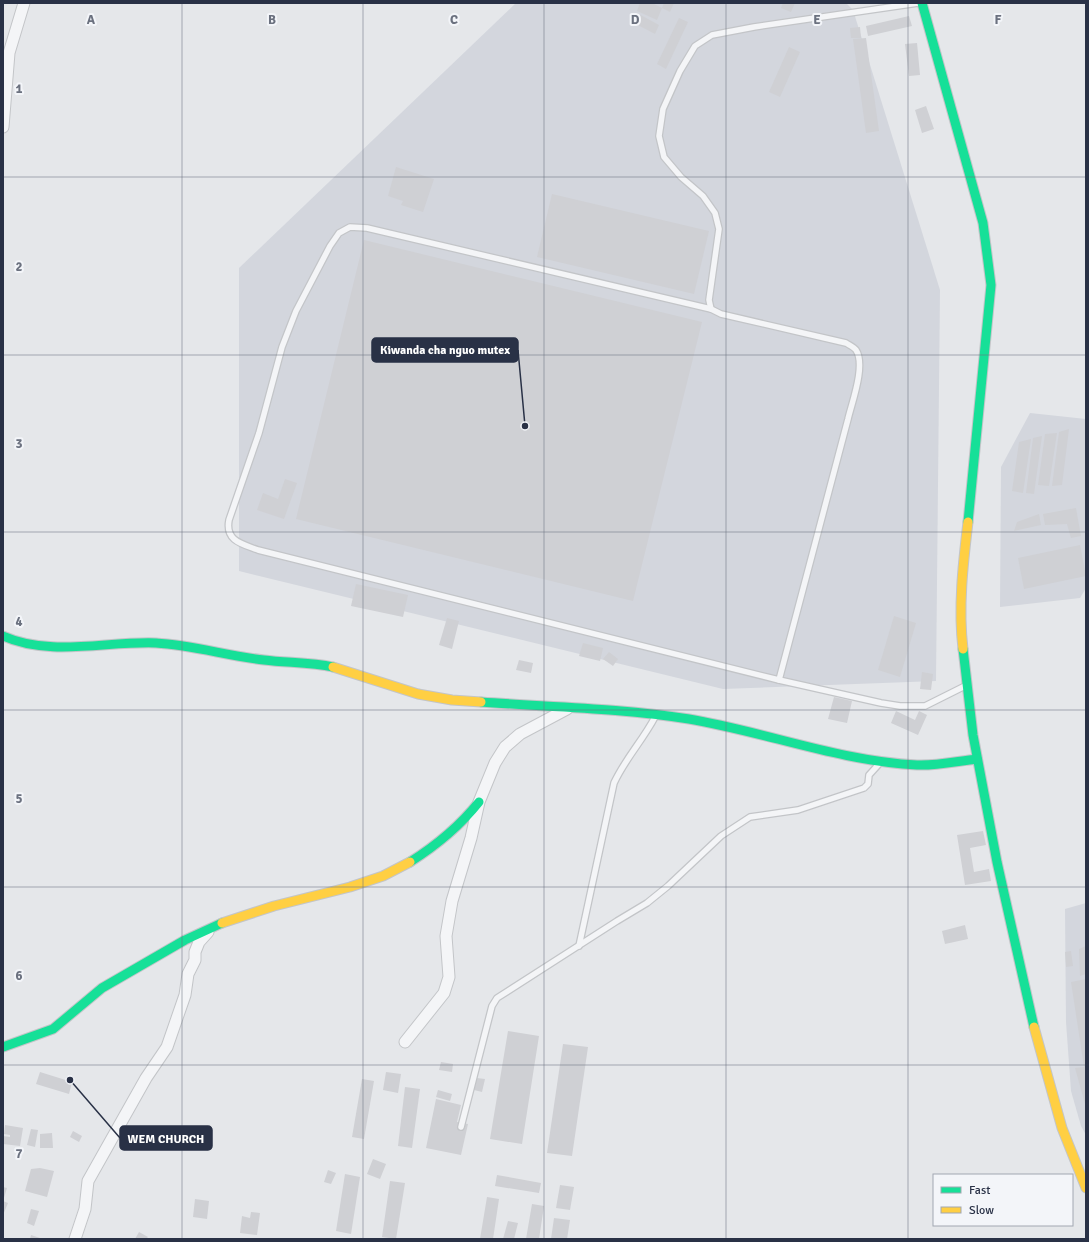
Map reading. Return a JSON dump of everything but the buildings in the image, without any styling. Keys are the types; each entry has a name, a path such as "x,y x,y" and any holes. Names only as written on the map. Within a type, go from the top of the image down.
{"street":[{"path":"3,127 9,53 24,3"},
{"path":"922,3 983,223 991,285 982,392 964,558 961,633 977,759 997,862 1039,1048 1062,1128 1086,1188"},
{"path":"3,636 19,643 50,646 106,645 125,642 158,643 257,659 313,664 344,670 418,694 452,700 656,715 741,729 845,756 881,762 919,764 977,759"},
{"path":"406,1042 444,993 448,977 446,936 452,901 472,838 479,802 494,763 505,747 520,734 568,709"},
{"path":"3,1047 54,1029 102,988 185,940 216,925 274,906 350,887 383,876 416,858 453,831 463,822 479,802"},
{"path":"75,1239 84,1209 88,1181 146,1078 167,1047 185,995 188,974 195,960 195,952 199,942 216,925"}],"lane":[{"path":"711,308 709,300 719,229 716,213 703,196 681,177 664,157 659,136 663,109 680,71 695,46 712,35 918,3"},
{"path":"779,680 858,377 860,359 856,349 846,343 722,314 711,308 367,228 350,227 339,233 330,246 296,311 282,347 259,432 227,529 235,541 258,550 779,680 881,703 912,707 925,706 967,685"},
{"path":"578,946 614,783 620,770 646,734 656,715"},
{"path":"460,1127 492,1006 497,998 647,903 668,886 708,848 741,822 759,814 798,810 864,788 868,784 869,775 881,762"}],"shaded area":[{"path":"516,3 846,3 853,10 940,290 936,681 723,689 239,571 239,268"},
{"path":"1030,413 1086,419 1086,588 1080,598 1000,607 1001,467"},
{"path":"1086,903 1086,1135 1081,1126 1071,1091 1066,1022 1065,909"}],"traffic: fast":[{"path":"922,3 983,223 991,285 968,522"},
{"path":"3,636 40,646 59,647 137,643 170,644 250,658 333,667"},
{"path":"963,649 973,735 997,862 1034,1027"},
{"path":"481,702 611,710 663,715 746,731 859,758 888,762 924,765 977,759"},
{"path":"410,862 447,835 464,820 479,802"},
{"path":"3,1047 53,1029 102,988 185,940 222,923"}],"traffic: slow":[{"path":"963,649 961,602 968,522"},
{"path":"333,667 418,694 452,700 481,702"},
{"path":"222,923 274,906 350,887 383,876 410,862"},
{"path":"1034,1027 1062,1128 1086,1188"}],"place":[{"name":"Kiwanda cha nguo mutex","path":"525,426"},
{"name":"WEM CHURCH","path":"70,1080"}]}
